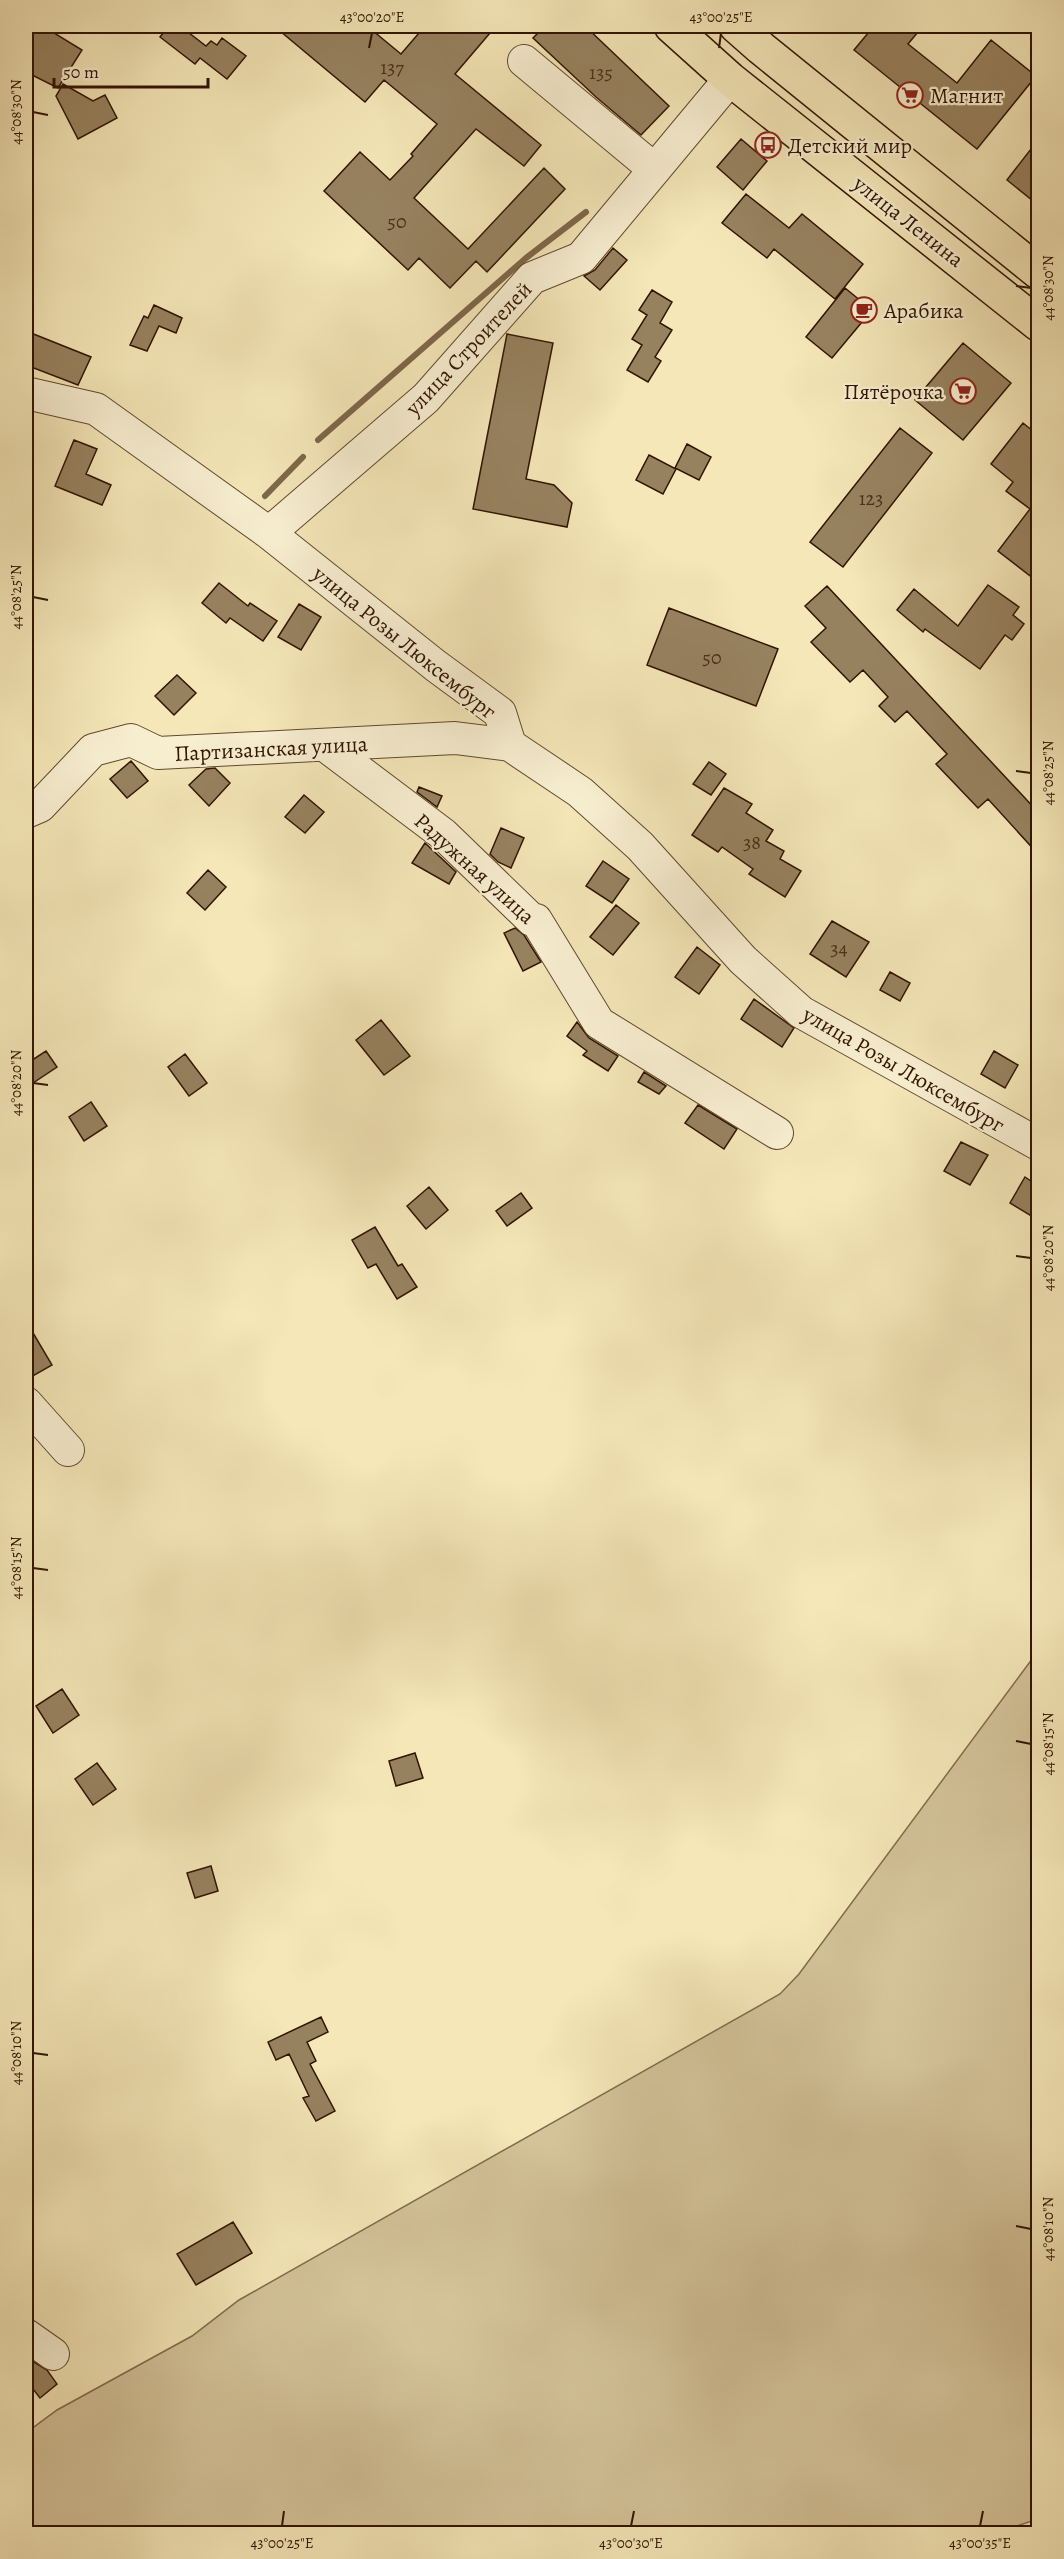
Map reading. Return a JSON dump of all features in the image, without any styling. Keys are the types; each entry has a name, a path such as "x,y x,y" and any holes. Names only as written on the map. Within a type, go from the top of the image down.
{"main road":[{"name":"улица Ленина","path":"670,26 729,79 1038,324"},
{"name":"улица Ленина","path":"736,26 760,48 959,206 1038,272"}],"street":[{"path":"524,61 654,169"},
{"name":"улица Строителей","path":"269,533 426,398 532,278 581,258 729,79"},
{"name":"улица Розы Люксембург","path":"26,393 96,409 269,533 436,666 500,712 510,745 580,792 640,846 743,960 801,1012 1038,1144"},
{"name":"Партизанская улица","path":"26,812 40,806 93,750 131,740 158,753 454,738 510,745"},
{"name":"Радужная улица","path":"326,746 443,834 532,920 536,920 599,1023 777,1133"},
{"path":"26,1403 68,1450"},
{"path":"26,2335 53,2354"}],"shaded area":[{"path":"1038,1651 1038,2519 993,2534 26,2533 26,2433 57,2410 192,2336 239,2300 780,1994 799,1974"}],"building":[{"path":"36,26 58,26 54,33 82,50 58,88 26,72 26,46"},
{"path":"169,26 180,26 206,46 211,41 217,45 222,38 246,56 227,79 200,58 195,64 160,37"},
{"path":"274,26 367,26 401,54 425,26 496,26 455,74 541,145 524,166 476,129 414,198 468,249 544,168 565,189 487,272 476,261 450,288 419,258 408,270 324,191 360,152 390,180 413,156 411,154 437,124 384,80 365,102"},
{"path":"545,26 585,26 669,106 641,135 533,38"},
{"path":"874,26 923,26 908,44 957,83 991,40 1036,76 977,149 854,50"},
{"path":"63,84 93,101 105,95 117,118 78,139 56,96"},
{"path":"741,139 767,161 743,190 717,167"},
{"path":"1038,140 1038,205 1007,180"},
{"path":"746,194 789,228 802,214 863,264 835,299 774,249 767,258 722,223"},
{"path":"613,248 627,260 600,290 584,276 595,270"},
{"path":"845,288 872,310 832,358 806,337"},
{"path":"652,290 672,302 660,323 672,330 655,357 661,361 648,382 627,370 642,345 632,339 647,315 639,310"},
{"path":"154,305 182,318 176,333 159,326 147,351 130,345 144,316 148,318"},
{"path":"26,331 91,357 78,385 26,365"},
{"path":"507,334 553,343 526,479 554,485 572,503 567,527 473,509"},
{"name":"Пятёрочка","path":"963,343 1011,383 963,440 915,400"},
{"path":"1023,423 1038,435 1038,582 998,551 1030,509 1006,491 1013,482 991,464"},
{"path":"900,428 932,453 843,567 810,542"},
{"path":"74,440 97,449 86,474 111,485 102,505 55,486"},
{"path":"687,444 711,457 699,480 675,468"},
{"path":"649,455 676,469 663,494 636,480"},
{"path":"219,583 248,606 250,603 277,621 263,641 230,618 226,623 202,603"},
{"path":"988,585 1019,607 1013,615 1024,624 1012,640 1005,635 980,669 925,629 923,632 897,610 914,589 958,626"},
{"path":"827,586 1038,812 1038,854 988,799 978,808 936,764 947,754 907,711 895,722 879,706 888,697 863,670 850,682 811,642 826,628 805,606"},
{"path":"299,604 321,617 301,650 278,637"},
{"path":"669,608 778,649 756,706 647,665"},
{"path":"177,675 196,693 174,715 155,696"},
{"path":"131,761 148,781 127,798 110,779"},
{"path":"709,762 726,774 711,795 693,784"},
{"path":"215,768 230,783 209,806 189,785 206,769"},
{"path":"419,787 442,796 437,807 417,792"},
{"path":"724,788 752,804 746,813 773,830 766,841 784,851 780,859 801,871 785,897 749,874 753,869 722,847 718,852 692,835"},
{"path":"304,795 324,812 305,833 285,817"},
{"path":"501,828 524,838 511,868 498,862 490,854"},
{"path":"425,843 456,872 449,884 412,863"},
{"path":"603,861 629,879 612,903 586,886"},
{"path":"208,870 226,887 205,910 187,893"},
{"path":"616,905 639,923 613,955 590,937"},
{"path":"832,921 869,942 846,977 810,954"},
{"path":"515,928 524,935 541,962 523,971 504,933"},
{"path":"697,947 720,965 699,994 675,977"},
{"path":"890,972 910,983 900,1001 880,990"},
{"path":"754,999 794,1028 782,1047 741,1019"},
{"path":"381,1020 410,1056 384,1075 356,1040"},
{"path":"577,1022 589,1038 618,1056 608,1071 583,1055 587,1051 567,1036"},
{"path":"46,1051 57,1067 33,1083 26,1072 26,1064"},
{"path":"994,1051 1018,1065 1005,1088 981,1074"},
{"path":"185,1054 207,1083 189,1096 168,1067"},
{"path":"644,1072 666,1086 659,1094 638,1082"},
{"path":"91,1102 107,1126 84,1141 69,1117"},
{"path":"698,1105 737,1129 724,1149 685,1123"},
{"path":"961,1142 988,1155 970,1185 944,1171"},
{"path":"1025,1177 1038,1186 1038,1207 1033,1217 1010,1203"},
{"path":"429,1187 448,1210 426,1229 407,1206"},
{"path":"521,1193 532,1208 507,1226 496,1211"},
{"path":"375,1227 398,1266 402,1264 417,1287 397,1299 376,1264 368,1268 352,1240"},
{"path":"26,1321 52,1365 31,1377 26,1367"},
{"path":"62,1689 79,1715 53,1733 36,1706"},
{"path":"415,1753 423,1778 396,1786 389,1761"},
{"path":"97,1763 116,1789 93,1805 75,1779"},
{"path":"211,1866 218,1891 195,1898 187,1873"},
{"path":"321,2017 328,2032 307,2042 316,2061 310,2064 335,2111 316,2121 303,2098 309,2096 289,2054 276,2060 268,2042"},
{"path":"233,2222 252,2253 196,2285 177,2254"},
{"path":"26,2357 47,2370 57,2384 40,2398 26,2380"}],"waterway":[{"path":"318,440 526,258 586,212"},
{"path":"265,496 303,457"}],"place":[{"name":"Магнит","path":"910,95"},
{"name":"Детский мир","path":"768,145"},
{"name":"Арабика","path":"864,310"},
{"name":"Пятёрочка","path":"963,391"}]}
